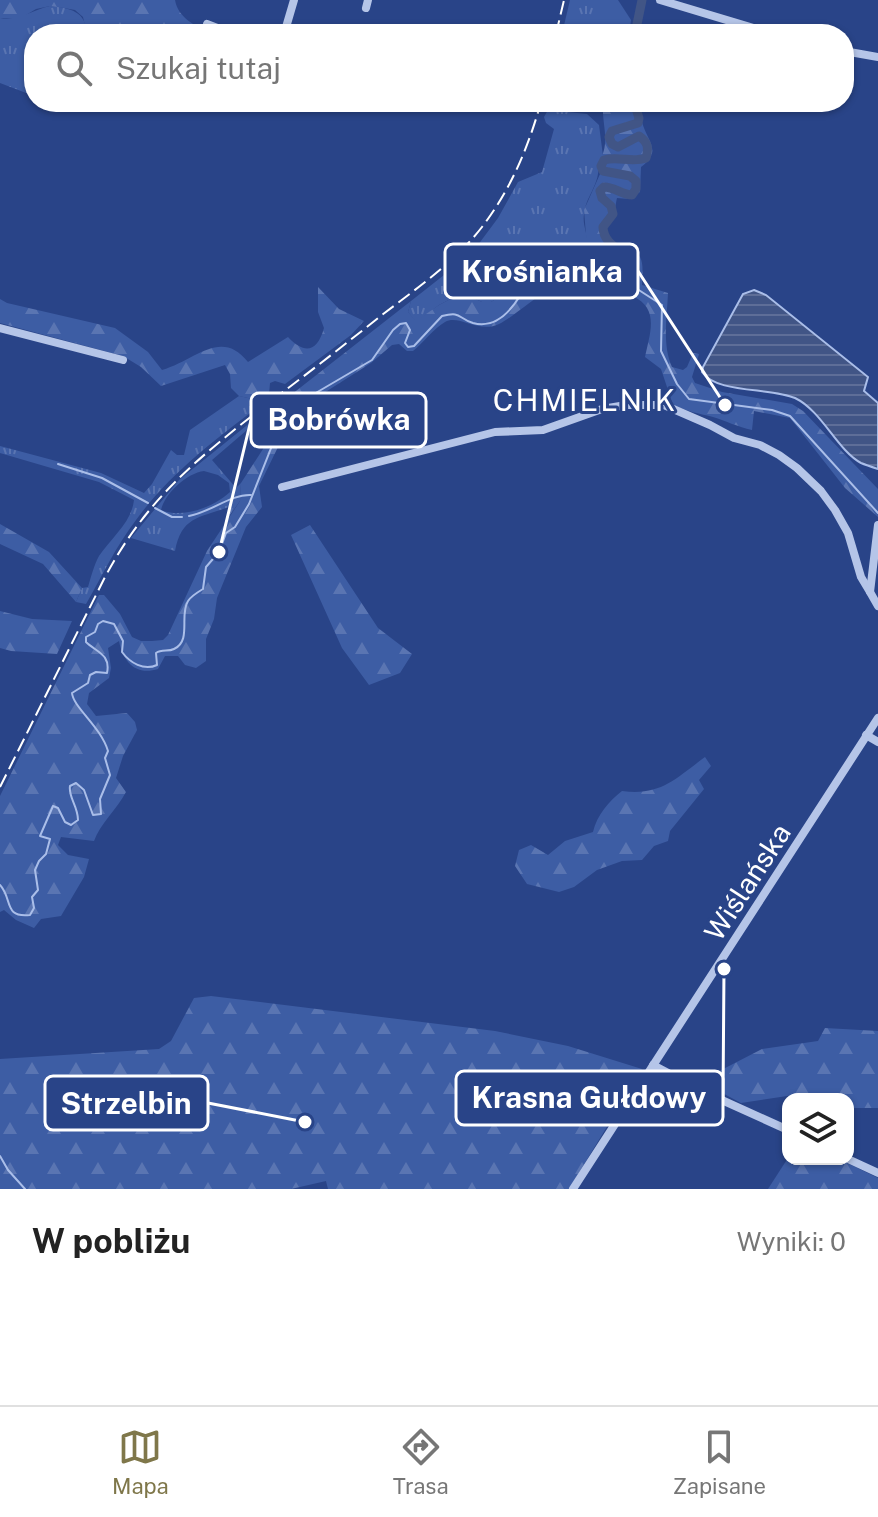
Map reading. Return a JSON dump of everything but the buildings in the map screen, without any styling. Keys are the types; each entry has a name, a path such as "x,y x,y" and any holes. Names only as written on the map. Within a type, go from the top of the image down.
{"street":[{"path":"287,24 294,0"},
{"path":"660,0 740,24"},
{"path":"854,53 878,57"},
{"path":"0,328 123,360"},
{"path":"282,487 495,432 543,430 602,409 626,405 664,405 734,438 769,450 797,468 835,510 848,533 861,577 878,606"},
{"path":"870,592 878,525"},
{"name":"Wiślańska","path":"573,1189 791,857 878,718"},
{"path":"866,735 878,742"},
{"path":"653,1065 782,1127"},
{"path":"854,1162 878,1173"}],"green space":[{"path":"0,0 175,0 183,16 193,24 85,24 83,17 75,10 50,6 36,9 21,18 0,18"},
{"path":"570,0 618,0 631,20 630,24 564,24"},
{"path":"50,6 76,12 85,24 24,24 24,92 0,83 0,18 20,17"},
{"path":"547,112 587,114 599,125 603,156 598,163 597,177 584,214 587,247 579,257 548,267 491,302 482,302 462,293 416,322 408,312 411,301 472,253 498,218 518,182 542,172 554,129 544,117"},
{"path":"603,112 641,112 652,146 651,156 641,167 640,192 629,199 617,198 613,217 606,228 611,240 640,257 642,285 668,293 666,340 672,367 683,370 693,353 699,354 692,377 695,383 722,392 792,404 803,411 878,489 878,517 845,488 790,418 754,411 752,430 673,405 661,369 645,357 650,314 641,301 626,293 593,294 589,293 585,282 564,282 499,324 484,327 451,320 437,328 413,351 407,351 399,344 392,345 371,363 316,398 306,411 284,427 259,486 262,507 246,527 217,598 214,619 206,639 206,661 196,668 185,665 178,656 165,656 158,669 143,671 127,661 119,641 108,648 109,678 89,693 87,704 96,716 127,713 135,722 137,730 123,756 116,778 126,792 94,841 61,837 58,845 68,855 89,859 84,877 61,916 41,919 34,928 16,920 4,910 0,912 0,796 99,595 104,595 120,614 132,637 141,641 163,640 207,551 240,501 241,483 263,449 269,433 264,416 411,301 408,312 416,321 462,293 482,302 491,302 548,267 579,256 587,247 584,210 600,174 598,163 604,148"},
{"path":"318,287 339,309 364,321 351,335 285,384 270,383 269,394 262,401 239,396 231,388 230,374 225,365 161,386 141,367 123,356 0,323 0,299 115,328 148,352 162,370 218,347 238,352 248,362 288,337 305,348 318,342 324,328 318,312"},
{"path":"269,394 271,397 199,454 150,502 129,530 86,604 76,602 82,588 88,587 99,556 129,516 134,500 99,482 0,453 0,446 101,473 144,493 171,450 177,455 184,455 190,430 239,396 261,401"},
{"path":"276,402 277,406 264,416 269,433 261,418 212,460 236,488 241,483 240,501 228,518 229,507 193,520 182,531 175,551 131,538 179,480","holes":["204,471 218,475 229,483 230,492 215,502 188,512 161,510 172,491 184,480"]},
{"path":"0,524 49,552 82,588 76,602 43,564 0,544"},
{"path":"310,525 378,628 412,654 400,673 369,685 342,648 291,535"},
{"path":"0,611 32,619 72,621 57,654 11,651 0,648"},
{"path":"705,757 711,766 699,780 704,789 670,831 668,841 654,846 642,860 622,861 597,870 574,887 559,892 527,884 515,866 519,850 531,845 548,855 565,841 593,832 604,809 622,791 647,791 667,784"},
{"path":"211,996 495,1031 568,1046 642,1069 569,1189 328,1189 326,1181 291,1189 0,1189 0,1059 159,1049 171,1041 194,998"},
{"path":"825,1028 878,1031 878,1108 854,1108 854,1093 782,1093 782,1097 741,1103 700,1081 762,1049 818,1041"},
{"path":"783,1165 851,1165 878,1178 878,1189 768,1189"}],"shaded area":[{"path":"754,290 766,295 868,377 864,391 878,403 878,469 852,457 813,412 795,398 719,384 702,372 743,294"}],"waterway":[{"path":"637,24 642,0"},
{"path":"631,285 635,265 605,236 603,227 613,214 600,191 608,187 632,195 636,189 636,181 630,176 603,171 601,166 604,160 609,159 646,158 647,146 639,136 618,147 612,144 609,137 612,131 638,123 637,112"},
{"path":"0,885 12,911 30,915 34,908 32,897 38,890 35,870 46,854 50,839 40,836 53,806 58,808 65,822 71,825 78,820 70,790 70,786 76,783 84,790 93,815 101,814 100,799 110,775 105,758 108,751 72,693 88,683 90,675 107,673 108,667 105,657 86,642 86,637 95,632 103,621 114,624 123,641 122,652 133,663 147,667 157,665 156,653 172,650 179,645 183,640 188,601 203,589 206,567 219,552 226,533 235,527 249,504 283,422 293,420 314,394 372,360 400,324 406,323 410,330 405,343 408,347 414,346 442,316 456,315 473,323 488,323 502,317 521,294 578,272 599,272 599,279 590,282 589,288 598,292 631,285 662,305 661,351 677,384 689,399 772,410 790,416 878,513"},
{"path":"270,409 283,422"},
{"path":"58,464 102,478 148,503"},
{"path":"189,516 236,497 251,495"},
{"path":"155,508 172,517 182,517"},
{"path":"0,1156 25,1189"}],"railway":[{"path":"558,24 564,0"},
{"path":"0,787 104,579 137,526 175,482 218,443 422,285 471,240 510,183 538,112"}],"place":[{"name":"Krośnianka","path":"725,405"},
{"name":"Bobrówka","path":"219,552"},
{"name":"Krasna Gułdowy","path":"724,969"},
{"name":"Strzelbin","path":"305,1122"}],"district":[{"name":"CHMIELNIK","path":"585,400"}]}
